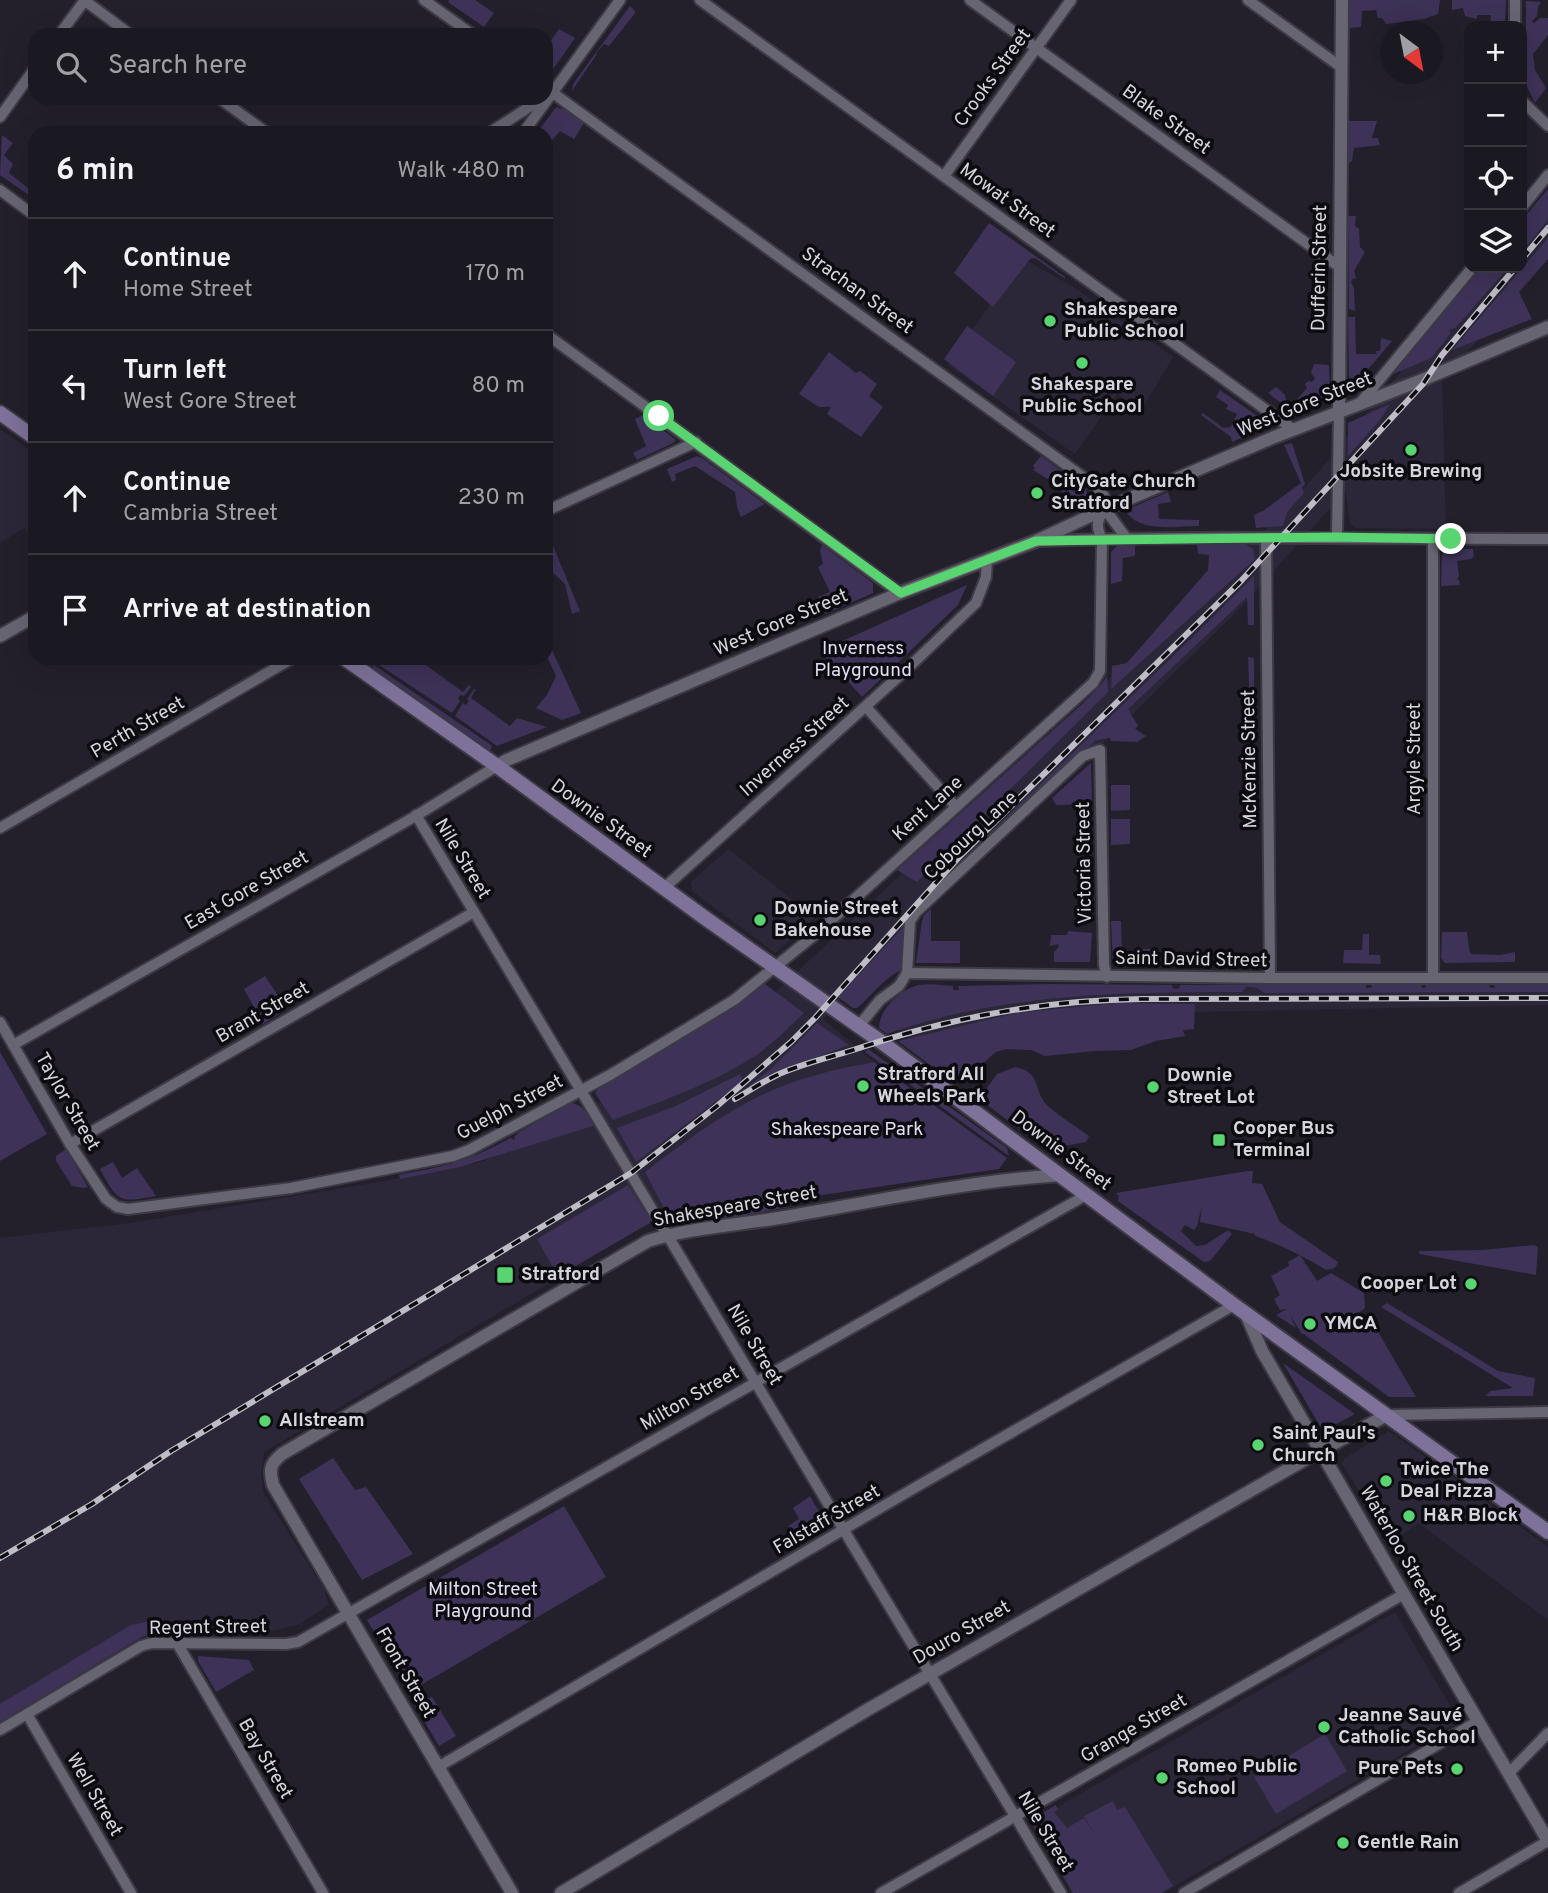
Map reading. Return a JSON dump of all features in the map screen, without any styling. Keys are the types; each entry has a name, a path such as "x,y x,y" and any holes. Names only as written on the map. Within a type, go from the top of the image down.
{"main road":[{"path":"0,413 28,433"},
{"name":"Downie Street","path":"360,665 1548,1532"}],"street":[{"path":"64,28 85,0 122,28"},
{"path":"424,0 463,28"},
{"path":"553,85 620,0"},
{"name":"Mowat Street","path":"700,0 1294,430"},
{"name":"Blake Street","path":"970,0 1341,268"},
{"name":"Crooks Street","path":"944,176 1071,0"},
{"path":"1248,0 1341,67"},
{"name":"Dufferin Street","path":"1337,537 1342,0"},
{"path":"1515,0 1515,21"},
{"path":"0,117 28,78"},
{"name":"Strachan Street","path":"553,97 1094,485 1104,496 1105,509 1127,539"},
{"path":"229,105 257,126"},
{"path":"499,126 530,105"},
{"path":"528,126 540,105"},
{"path":"1527,106 1548,126"},
{"path":"1527,201 1548,175"},
{"path":"0,190 28,211"},
{"path":"1361,402 1468,273"},
{"name":"West Gore Street","path":"497,766 901,593 1036,541 1105,509 1339,411 1427,378 1548,327"},
{"path":"553,339 901,593"},
{"path":"553,508 696,442"},
{"path":"1102,540 1096,526 1105,509"},
{"path":"1036,541 1337,537 1548,538"},
{"name":"McKenzie Street","path":"1266,539 1270,978"},
{"name":"Argyle Street","path":"1433,539 1433,978"},
{"name":"Kent Lane","path":"775,967 862,893 1093,683 1100,671 1102,540"},
{"name":"Inverness Street","path":"664,888 976,603 986,577 987,560"},
{"path":"0,636 28,620"},
{"name":"Perth Street","path":"0,828 281,665"},
{"path":"866,706 956,807"},
{"name":"Cobourg Lane","path":"907,973 910,922 916,912 1083,756 1100,750"},
{"name":"Victoria Street","path":"1100,750 1104,965 1107,976"},
{"name":"East Gore Street","path":"13,1045 497,766"},
{"name":"Nile Street","path":"416,815 1061,1893"},
{"name":"Brant Street","path":"70,1144 474,912"},
{"name":"Guelph Street","path":"106,1199 117,1207 128,1209 291,1188 453,1156 581,1090 713,1013 775,967"},
{"path":"858,1027 880,1000 899,986 907,973"},
{"name":"Saint David Street","path":"907,973 1270,978 1548,978"},
{"name":"Taylor Street","path":"0,1022 70,1144 106,1199"},
{"name":"Shakespeare Street","path":"269,1471 272,1463 282,1454 648,1241 668,1235 993,1183 1061,1175"},
{"name":"Milton Street","path":"347,1614 1088,1195"},
{"name":"Falstaff Street","path":"438,1767 1234,1305"},
{"name":"Waterloo Street South","path":"1247,1314 1262,1350 1548,1841"},
{"path":"1387,1415 1548,1412"},
{"name":"Douro Street","path":"561,1893 930,1674 1387,1415"},
{"name":"Front Street","path":"269,1471 273,1485 347,1614 512,1893"},
{"name":"Grange Street","path":"881,1893 1404,1594"},
{"name":"Regent Street","path":"0,1730 141,1646 152,1643 289,1644 314,1634 347,1614"},
{"name":"Bay Street","path":"177,1643 323,1893"},
{"name":"Well Street","path":"27,1714 131,1893"},
{"path":"1184,1893 1478,1721"},
{"path":"1509,1773 1548,1733"},
{"path":"1459,1893 1548,1841"}],"shaded area":[{"path":"1548,192 1548,259 1442,382 1446,529 1356,528 1350,523 1346,491 1239,609 1115,732 906,926 823,1019 874,1062 814,1075 645,1172 672,1217 647,1222 264,1452 261,1475 264,1494 324,1589 328,1605 298,1625 262,1633 153,1623 0,1714 0,1238 130,1223 482,1162 601,1102 746,1020 1126,663 1228,553 1244,551 1270,526 1327,462 1482,273 1527,273 1527,218"},
{"name":"Shakespeare Public School","path":"1022,258 1072,286 1173,357 1142,409 1117,394 1075,454 948,365"},
{"path":"0,429 28,449 28,534 24,528 0,543"},
{"path":"728,849 815,917 775,953 692,891 691,882"},
{"path":"1548,987 1548,1005 1091,1014 927,1053 904,1033 888,1025 1086,988"},
{"path":"1389,1431 1548,1547 1548,1620 1419,1523 1391,1542 1342,1464 1344,1459"},
{"path":"1395,1612 1459,1721 1163,1893 1072,1893 1030,1823"}],"green space":[{"path":"475,0 494,13 484,27 448,2"},
{"path":"1349,0 1440,0 1438,14 1424,19 1384,21 1378,18 1376,10 1362,11 1361,27 1348,28"},
{"path":"1452,0 1506,0 1505,21 1490,21 1491,15 1477,15 1477,19 1465,16 1463,8 1452,10"},
{"path":"1526,1 1541,2 1537,16 1532,21 1534,23 1540,18 1548,18 1548,35 1533,54 1535,70 1546,88 1535,103 1527,86"},
{"path":"630,6 636,12 609,46 604,44 596,53 572,91 573,84"},
{"path":"559,29 575,38 553,69 553,38"},
{"path":"556,107 568,111 584,123 574,139 560,131 553,139 553,126 542,126"},
{"path":"1348,121 1377,121 1372,138 1378,138 1380,145 1354,148 1352,161 1348,164"},
{"path":"2,135 13,143 4,155 13,164 9,173 28,188 28,195 0,175"},
{"path":"1548,189 1548,220 1527,246 1527,214"},
{"path":"1348,216 1356,216 1355,226 1359,229 1360,247 1365,252 1354,271 1356,279 1353,278 1351,282 1354,288 1355,311 1349,309"},
{"path":"989,223 1065,279 1035,258 1030,259 993,307 954,273"},
{"path":"1548,238 1548,259 1519,292 1532,319 1452,350 1518,273 1527,273 1527,262"},
{"path":"1477,273 1504,273 1455,328 1449,330 1451,333 1431,358 1391,375"},
{"path":"1348,317 1355,317 1356,354 1377,354 1376,351 1380,351 1381,338 1392,341 1358,381 1353,382 1349,379"},
{"path":"967,326 1016,362 993,396 944,359"},
{"path":"829,352 856,373 860,371 877,384 869,396 883,407 861,437 827,414 831,407 819,407 799,394"},
{"path":"1314,364 1329,365 1330,393 1327,401 1296,414 1268,393 1276,387 1285,395 1286,400 1294,403 1307,388 1305,384 1315,378 1311,373"},
{"path":"1220,390 1263,420 1264,427 1232,442 1231,437 1201,415 1203,413 1223,428 1231,427 1237,414 1226,409 1228,405 1216,397"},
{"path":"1390,404 1380,420 1348,456 1348,423"},
{"path":"643,415 676,440 637,460 633,453 646,446 635,419"},
{"path":"1292,443 1305,484 1302,488 1304,493 1287,512 1283,526 1256,528 1254,515 1301,483 1284,445"},
{"path":"697,456 765,504 741,517 735,492 695,466 675,474 676,480 672,482 667,469"},
{"path":"1041,456 1086,489 1089,501 1077,507 1063,493 1059,483 1054,483 1033,470"},
{"path":"1168,492 1171,502 1158,504 1159,519 1199,520 1199,526 1151,526 1133,519 1127,513 1131,508"},
{"path":"1135,544 1135,556 1123,558 1122,581 1111,584 1111,552 1118,545"},
{"path":"1197,544 1245,544 1253,549 1255,559 1111,689 1112,666 1127,663 1208,570 1209,555 1198,554"},
{"path":"822,545 873,583 873,593 825,614 818,597 830,592 818,567 823,564 820,551"},
{"path":"553,546 580,611 572,614 565,584 553,573"},
{"path":"1446,549 1473,549 1474,556 1471,559 1457,561 1457,579 1460,585 1441,586 1442,552"},
{"path":"1254,576 1254,625 1248,625 1247,597 1128,709 1138,726 1135,729 1146,736 1137,742 1111,741 1110,738 1096,740 964,862 972,850"},
{"name":"Inverness Playground","path":"967,585 958,605 862,697 820,651"},
{"path":"553,652 581,713 562,720 536,708 547,695 556,676 551,665"},
{"path":"1248,657 1254,658 1254,738 1243,738 1241,716 1244,709 1250,707"},
{"path":"372,665 488,743 492,746 490,752 376,672"},
{"path":"379,665 426,665 463,692 469,685 471,687 464,696 460,695 460,701 452,713"},
{"path":"1107,676 1108,692 917,882 897,870 1081,705"},
{"path":"474,689 471,698 510,726 517,718 547,727 497,746 455,716 463,703 466,705 469,701 467,699"},
{"path":"1091,763 1092,804 1056,805 1052,798"},
{"path":"1111,785 1130,785 1130,810 1111,811"},
{"path":"1111,819 1130,819 1130,844 1111,845"},
{"path":"931,909 931,941 960,941 960,963 916,963 922,921"},
{"path":"1111,921 1121,921 1122,953 1138,954 1139,949 1151,949 1151,963 1113,962"},
{"path":"906,924 902,943 903,969 883,983 857,1008 838,997"},
{"path":"1068,931 1092,933 1090,962 1054,962 1054,952 1059,944 1050,946 1051,935 1067,935"},
{"path":"1442,932 1467,932 1471,954 1500,955 1515,952 1515,962 1445,963 1441,958"},
{"path":"1363,934 1369,934 1369,955 1380,955 1381,964 1343,963 1344,950 1362,950"},
{"path":"265,976 287,1009 263,1024 244,989"},
{"path":"762,982 804,1013 768,1046 739,1066 686,1091 613,1120 595,1093 600,1087 738,1004"},
{"path":"1366,984 1366,988 1372,988 1371,984 1421,984 1422,988 1425,988 1426,984 1489,984 1490,988 1495,988 1494,985 1548,984 1548,992 1264,993 1258,988 1246,987 1242,992 1107,994 974,1010 887,1034 879,1028 883,1014 892,1001 919,985 953,986 953,990 959,990 958,986 1172,985 1173,989 1179,989 1180,985"},
{"path":"1116,1003 1195,1004 1194,1029 1183,1030 1185,1036 1156,1041 1131,1050 1045,1056 1031,1050 1006,1049 996,1052 977,1068 970,1079 952,1081 898,1041 1016,1013"},
{"path":"817,1023 849,1045 772,1074 749,1089 750,1085 771,1069"},
{"path":"868,1049 1007,1148 1009,1156 865,1052"},
{"path":"0,1052 47,1134 0,1161"},
{"name":"Shakespeare Park","path":"874,1062 1007,1158 999,1169 788,1200 789,1207 741,1216 676,1221 681,1216 672,1217 669,1212 667,1214 645,1172 685,1142 747,1103 792,1082"},
{"path":"1015,1067 1030,1073 1043,1100 1089,1136 1086,1142 1064,1146 1056,1152 1048,1145 1046,1149 979,1099 997,1074"},
{"path":"740,1074 743,1081 636,1162 617,1128 676,1106"},
{"path":"571,1103 585,1111 593,1126 460,1167 400,1179 399,1175 458,1161 484,1152 510,1138 515,1140 514,1137 519,1132"},
{"path":"66,1149 88,1187 72,1186 56,1161 56,1156"},
{"path":"113,1162 122,1178 137,1168 156,1196 120,1198 100,1169"},
{"path":"1253,1171 1252,1183 1262,1184 1280,1222 1338,1262 1335,1268 1326,1270 1255,1234 1200,1222 1202,1205 1194,1230 1185,1225 1181,1231 1196,1246 1205,1245 1228,1230 1232,1234 1210,1261 1204,1262 1118,1201 1119,1196 1116,1193"},
{"path":"628,1185 650,1223 558,1276 537,1239"},
{"path":"1534,1245 1538,1247 1536,1275 1419,1254 1419,1251 1482,1250"},
{"name":"YMCA","path":"1300,1255 1317,1281 1331,1273 1364,1293 1365,1308 1359,1313 1362,1317 1364,1315 1374,1318 1374,1325 1416,1397 1389,1397 1306,1334 1302,1334 1290,1315 1296,1328 1276,1315 1287,1309 1280,1310 1274,1299 1280,1295 1271,1276 1289,1266 1288,1262"},
{"path":"1387,1303 1498,1371 1535,1378 1533,1396 1486,1396 1490,1391 1513,1388 1381,1307"},
{"path":"1283,1363 1355,1414 1323,1431"},
{"path":"333,1458 355,1490 366,1487 413,1554 362,1580 299,1479"},
{"path":"810,1496 825,1522 796,1538 788,1526 799,1519 793,1508"},
{"name":"Milton Street Playground","path":"564,1506 606,1577 409,1692 367,1620"},
{"path":"161,1619 172,1625 175,1632 156,1632 140,1638 0,1722 0,1704 131,1625"},
{"path":"198,1656 249,1660 254,1670 216,1692 198,1661"},
{"path":"432,1697 456,1736 439,1746 414,1704"},
{"path":"1325,1734 1347,1771 1276,1814 1254,1777"},
{"path":"1113,1801 1117,1810 1125,1807 1173,1886 1161,1893 1073,1893 1031,1820 1056,1805 1058,1810 1054,1812 1067,1828 1084,1818 1095,1835 1084,1816"}],"railway":[{"path":"1527,253 1548,228"},
{"path":"0,1558 92,1504 171,1451 631,1173 717,1106 815,1018 960,856 1241,581 1423,384 1442,355 1511,273"},
{"path":"735,1099 777,1075 815,1061 960,1020 1032,1007 1142,999 1548,998"}],"place":[{"name":"Shakespeare Public School","path":"1050,321"},
{"name":"Shakespare Public School","path":"1082,363"},
{"name":"Jobsite Brewing","path":"1411,450"},
{"name":"CityGate Church Stratford","path":"1037,493"},
{"name":"Downie Street Bakehouse","path":"760,920"},
{"name":"Stratford All Wheels Park","path":"863,1086"},
{"name":"Downie Street Lot","path":"1153,1087"},
{"name":"Cooper Bus Terminal","path":"1219,1140"},
{"name":"Stratford","path":"505,1275"},
{"name":"Cooper Lot","path":"1471,1284"},
{"name":"YMCA","path":"1310,1324"},
{"name":"Allstream","path":"265,1421"},
{"name":"Saint Paul's Church","path":"1258,1445"},
{"name":"Twice The Deal Pizza","path":"1386,1481"},
{"name":"H&R Block","path":"1409,1516"},
{"name":"Jeanne Sauvé Catholic School","path":"1324,1727"},
{"name":"Pure Pets","path":"1457,1769"},
{"name":"Romeo Public School","path":"1162,1778"},
{"name":"Gentle Rain","path":"1343,1843"}],"route":[{"path":"659,416 901,593 1036,541 1334,537 1451,539"}]}
